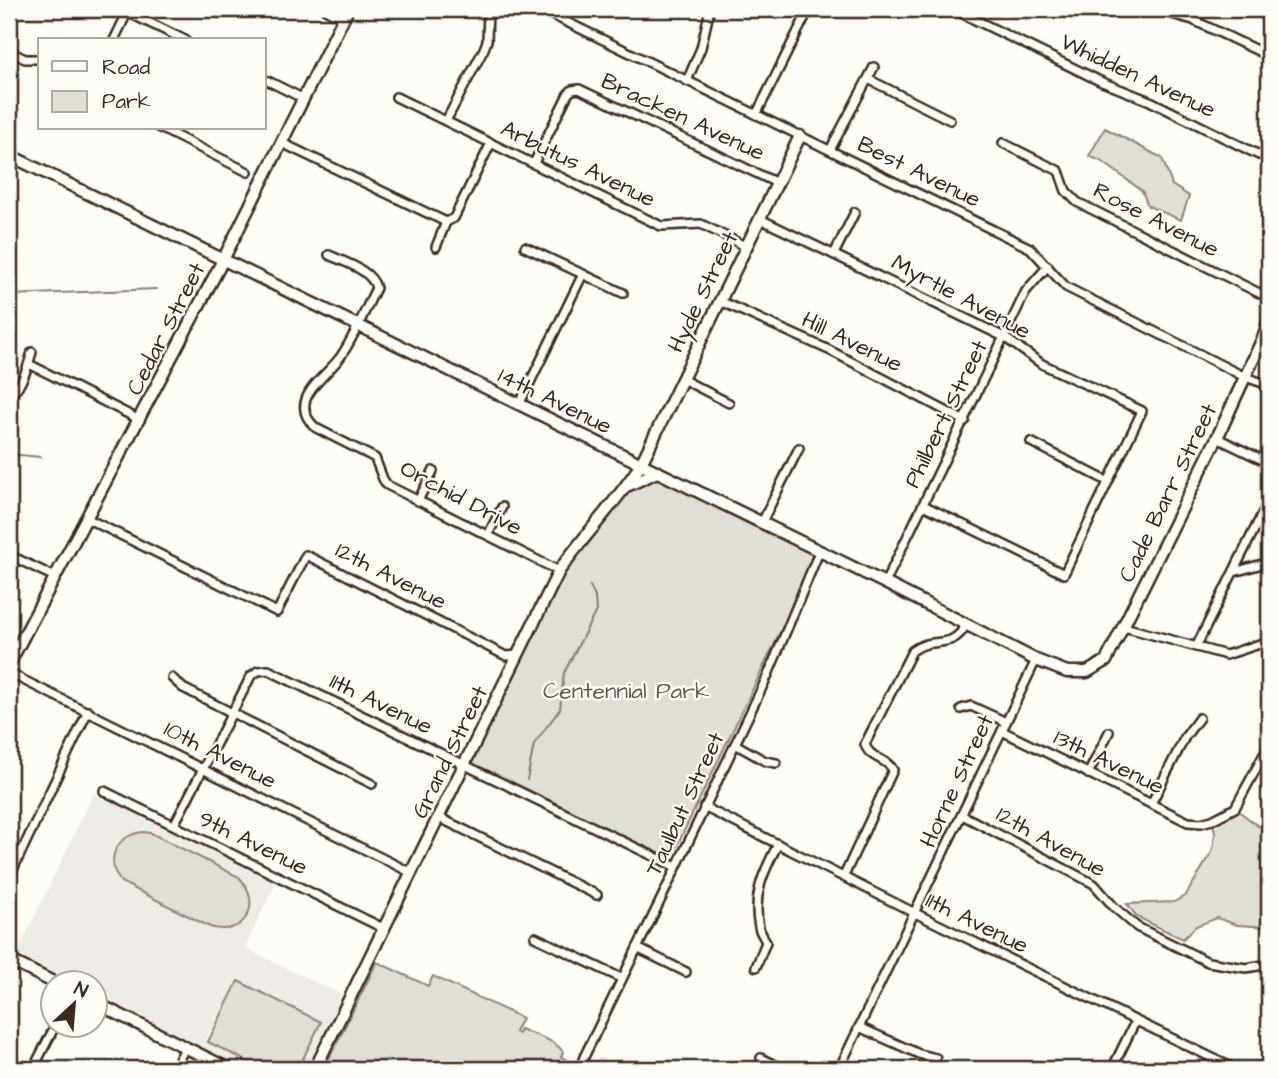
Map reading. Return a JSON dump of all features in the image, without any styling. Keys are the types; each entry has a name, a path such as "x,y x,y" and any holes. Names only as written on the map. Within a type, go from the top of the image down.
{"street":[{"path":"325,9 346,13"},
{"path":"446,121 484,49 487,41 488,9"},
{"name":"Best Avenue","path":"540,9 1030,248 1066,287 1245,377 1269,386"},
{"path":"687,81 701,48 710,9"},
{"path":"757,115 810,9"},
{"name":"Whidden Avenue","path":"953,9 1101,82 1150,101 1259,155 1269,149"},
{"path":"1154,9 1193,20 1269,56"},
{"path":"115,38 126,10 181,38"},
{"name":"Cedar Street","path":"9,664 223,260 346,13"},
{"path":"9,51 25,59 38,59"},
{"path":"830,150 874,67"},
{"path":"867,79 950,120"},
{"path":"266,80 304,99"},
{"name":"Bracken Avenue","path":"534,163 572,90 579,89 777,183"},
{"name":"Arbutus Avenue","path":"396,97 661,226 701,224 747,247"},
{"path":"164,130 248,172"},
{"name":"Hyde Street","path":"640,464 800,136"},
{"path":"282,143 446,222"},
{"path":"436,247 446,222 454,218 491,143"},
{"name":"Rose Avenue","path":"1003,143 1059,172 1066,191 1077,202 1269,299"},
{"name":"14th Avenue","path":"9,155 885,583 1036,660 1067,672 1087,672"},
{"path":"834,254 856,212"},
{"name":"Myrtle Avenue","path":"760,219 1004,337 1042,364 1142,411 1107,481"},
{"path":"525,247 623,293"},
{"name":"Orchid Drive","path":"329,255 368,275 376,288 340,359 310,390 307,416 316,428 373,456 385,483 559,570"},
{"name":"Philbert Street","path":"885,583 1026,291 1048,266"},
{"path":"519,405 583,274"},
{"name":"Hill Avenue","path":"720,301 829,351 965,421"},
{"name":"Cade Barr Street","path":"1087,672 1106,661 1124,627 1217,438 1269,320"},
{"path":"9,395 16,391 29,365 32,352"},
{"path":"29,365 140,420"},
{"path":"682,379 729,403"},
{"path":"1217,438 1269,463"},
{"path":"923,505 1064,574 1107,481 1031,442"},
{"path":"761,524 799,447"},
{"name":"Grand Street","path":"315,1069 559,570 627,486 640,464"},
{"path":"418,500 433,471"},
{"path":"627,486 657,472"},
{"path":"1196,647 1269,500"},
{"path":"488,535 502,507"},
{"name":"12th Avenue","path":"86,518 277,612 306,555 506,656 518,655"},
{"name":"Taulbut Street","path":"580,1069 621,978 768,675 819,552"},
{"path":"9,555 55,578"},
{"path":"1234,572 1269,562"},
{"path":"844,876 892,776 891,765 866,750 865,744 912,652 919,645 955,639 966,625"},
{"path":"1124,627 1226,655 1269,641"},
{"name":"Horne Street","path":"838,1069 1036,660"},
{"name":"11th Avenue","path":"230,713 251,676 258,671 268,670 676,867"},
{"name":"10th Avenue","path":"9,673 412,873"},
{"path":"172,678 183,688 230,713 372,784"},
{"path":"961,709 971,706 1006,722"},
{"path":"9,878 88,711"},
{"path":"174,825 230,713"},
{"path":"1151,804 1185,737 1199,719"},
{"name":"13th Avenue","path":"1002,731 1188,822 1201,823 1235,808 1269,745"},
{"path":"1088,774 1109,732"},
{"path":"735,744 765,761 776,763"},
{"name":"9th Avenue","path":"104,790 385,929"},
{"name":"11th Avenue","path":"704,807 1235,1069"},
{"name":"12th Avenue","path":"962,815 1094,884 1137,927 1208,962 1246,968 1269,964"},
{"path":"440,818 597,895"},
{"path":"756,967 766,947 765,938 759,928 757,892 764,870 778,844"},
{"path":"535,937 621,978"},
{"path":"637,948 686,972"},
{"path":"9,960 38,974"},
{"path":"108,1009 229,1069"},
{"path":"1112,1069 1135,1022"},
{"path":"859,1027 919,1054 936,1058"},
{"path":"33,1069 48,1040"},
{"path":"174,1069 185,1048"},
{"path":"761,1058 783,1069"}],"shaded area":[{"path":"94,793 276,882 245,948 344,996 307,1069 243,1069 108,1002 108,970 46,970 16,955"}],"green space":[{"path":"1105,128 1162,158 1172,185 1189,196 1181,220 1148,206 1142,191 1103,162 1089,156"},
{"name":"Centennial Park","path":"641,464 819,552 674,852 669,855 659,854 474,765 472,759 559,571"},
{"path":"1235,808 1258,826 1269,827 1269,927 1237,925 1217,918 1196,926 1183,939 1137,917 1127,904 1174,902 1186,895 1213,850 1215,832 1212,820"},
{"path":"143,832 151,833 239,877 250,897 247,916 241,923 222,929 210,927 121,882 113,865 116,850 126,838"},
{"path":"377,962 428,986 433,976 522,1018 515,1032 518,1034 520,1029 555,1044 563,1052 561,1057 571,1062 569,1069 324,1069"},
{"path":"238,981 321,1022 298,1069 263,1069 208,1042"}],"waterway":[{"path":"9,295 157,289"},
{"path":"9,454 41,457"},
{"path":"527,780 534,744 560,709 564,673 596,611 595,597 590,586"}]}
